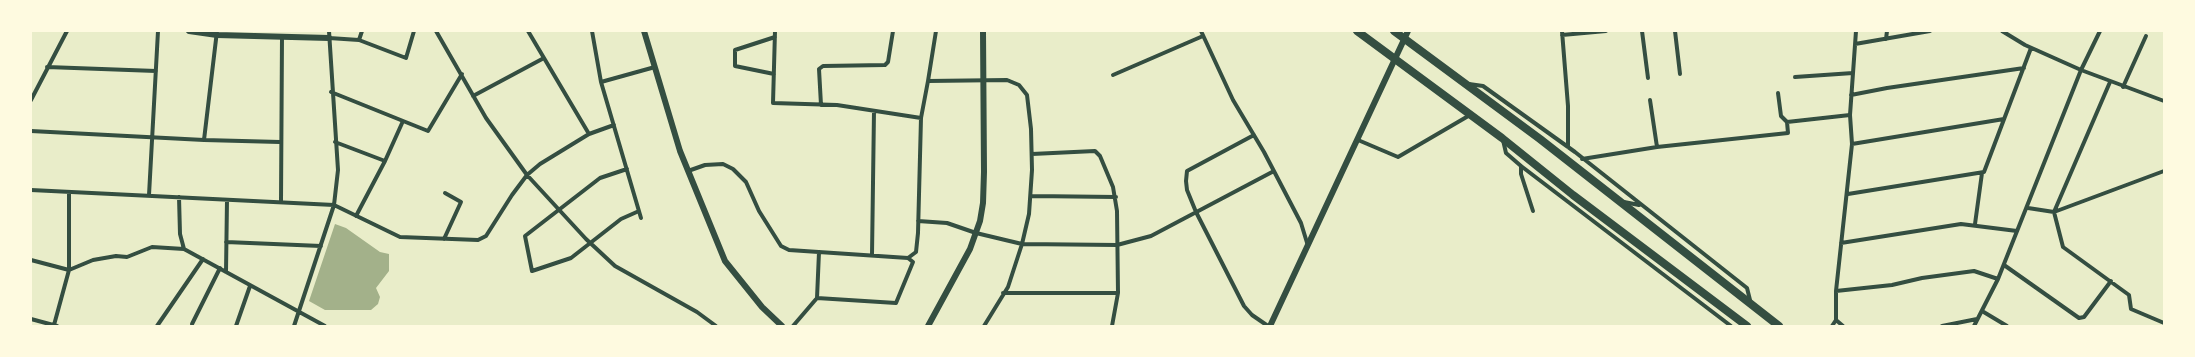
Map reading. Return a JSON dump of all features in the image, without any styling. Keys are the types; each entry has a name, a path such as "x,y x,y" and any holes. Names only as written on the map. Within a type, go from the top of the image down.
{"highway":[{"path":"1357,31 1502,138 1570,198 1747,326"},
{"path":"1394,31 1621,202 1779,326"}],"street":[{"path":"31,100 67,31"},
{"path":"149,195 158,31"},
{"path":"189,31 282,36 329,34 359,40 406,58 414,31"},
{"path":"359,40 362,31"},
{"path":"436,31 486,118 528,175 590,244 615,266 697,312 716,326"},
{"path":"528,31 589,134"},
{"path":"592,31 601,82 641,218"},
{"path":"644,31 688,171 725,261 762,307 782,326"},
{"path":"775,31 773,103 837,105 921,118"},
{"path":"821,105 819,69 823,66 885,65 888,62 893,31"},
{"path":"908,258 916,252 921,118 936,31"},
{"path":"928,326 970,250 976,233 983,203 983,31"},
{"path":"1201,31 1233,100 1274,171 1301,223 1308,247"},
{"path":"1254,135 1188,171 1187,190 1196,212 1244,306 1252,315 1269,326 1308,247 1396,60 1408,31"},
{"path":"1568,147 1568,106 1562,33 1606,31"},
{"path":"1642,31 1648,78"},
{"path":"1675,31 1680,74"},
{"path":"1832,326 1836,320 1836,291 1848,194 1852,144 1850,115 1856,31"},
{"path":"1886,38 1887,31"},
{"path":"1855,44 1930,31"},
{"path":"2002,31 2031,48 2081,70 2122,87 2164,101"},
{"path":"1974,326 2004,265 2028,208 2081,70 2100,31"},
{"path":"204,140 217,33"},
{"path":"294,326 297,312 334,205 338,170 331,92 329,34"},
{"path":"281,202 280,142 282,36"},
{"path":"1113,75 1204,36"},
{"path":"2122,87 2146,36"},
{"path":"774,74 735,66 735,50 775,37"},
{"path":"1975,224 1982,172 1984,172 2031,48"},
{"path":"473,96 544,58"},
{"path":"601,82 655,67"},
{"path":"47,68 156,71"},
{"path":"1851,95 1887,88 2024,68"},
{"path":"1795,77 1853,72"},
{"path":"331,92 428,131 462,74"},
{"path":"928,81 1013,81 1024,89 1027,95 1032,154 1032,196 1016,266 1004,293 984,326"},
{"path":"2110,82 2054,212 2063,247 2129,295 2131,309 2164,323"},
{"path":"1465,84 1483,86 1568,147 1747,288 1751,304"},
{"path":"1582,159 1657,147 1788,134 1787,122 1781,116 1778,93"},
{"path":"1650,100 1657,147"},
{"path":"872,255 874,111"},
{"path":"1358,140 1398,157 1470,115"},
{"path":"1787,122 1850,115"},
{"path":"1852,144 2004,119"},
{"path":"356,216 385,162 403,121"},
{"path":"31,190 334,205 400,237 478,240 486,236 528,175 540,164 589,134 614,125"},
{"path":"31,131 204,140 280,142"},
{"path":"1502,138 1506,153 1521,166 1570,198"},
{"path":"335,142 385,162"},
{"path":"1032,154 1095,151 1100,156 1116,197 1118,292 1112,326"},
{"path":"688,171 705,165 722,164 733,169 746,182 759,211 781,246 788,250 908,258 913,262 896,303 817,298"},
{"path":"1521,166 1521,174 1532,211"},
{"path":"627,169 600,178 524,236 532,271 571,258 621,219 639,211"},
{"path":"918,221 947,223 976,233 1022,244 1117,245 1151,236 1274,171"},
{"path":"1848,194 1982,172"},
{"path":"2028,208 2054,212 2163,172"},
{"path":"444,239 461,202 445,192"},
{"path":"31,319 56,326 69,270 69,193"},
{"path":"1032,196 1116,197"},
{"path":"179,197 180,234 184,249"},
{"path":"226,272 227,200"},
{"path":"1621,202 1640,205"},
{"path":"1841,243 1961,224 1975,224 2018,231"},
{"path":"1625,239 1731,326"},
{"path":"226,242 321,246"},
{"path":"31,260 69,270 93,260 116,256 127,257 152,247 184,249 325,326"},
{"path":"793,326 817,298 819,252"},
{"path":"157,326 202,259"},
{"path":"2004,265 2079,318 2084,317 2111,282"},
{"path":"192,324 220,268"},
{"path":"1836,291 1892,285 1922,278 1974,271 1998,279"},
{"path":"236,326 250,286"},
{"path":"1004,293 1118,292"},
{"path":"1982,311 2007,326"},
{"path":"1942,326 1978,319"},
{"path":"1836,320 1843,326"}],"shaded area":[{"path":"335,224 346,228 380,252 389,254 389,271 376,288 380,297 378,304 371,310 325,310 309,301"}]}
